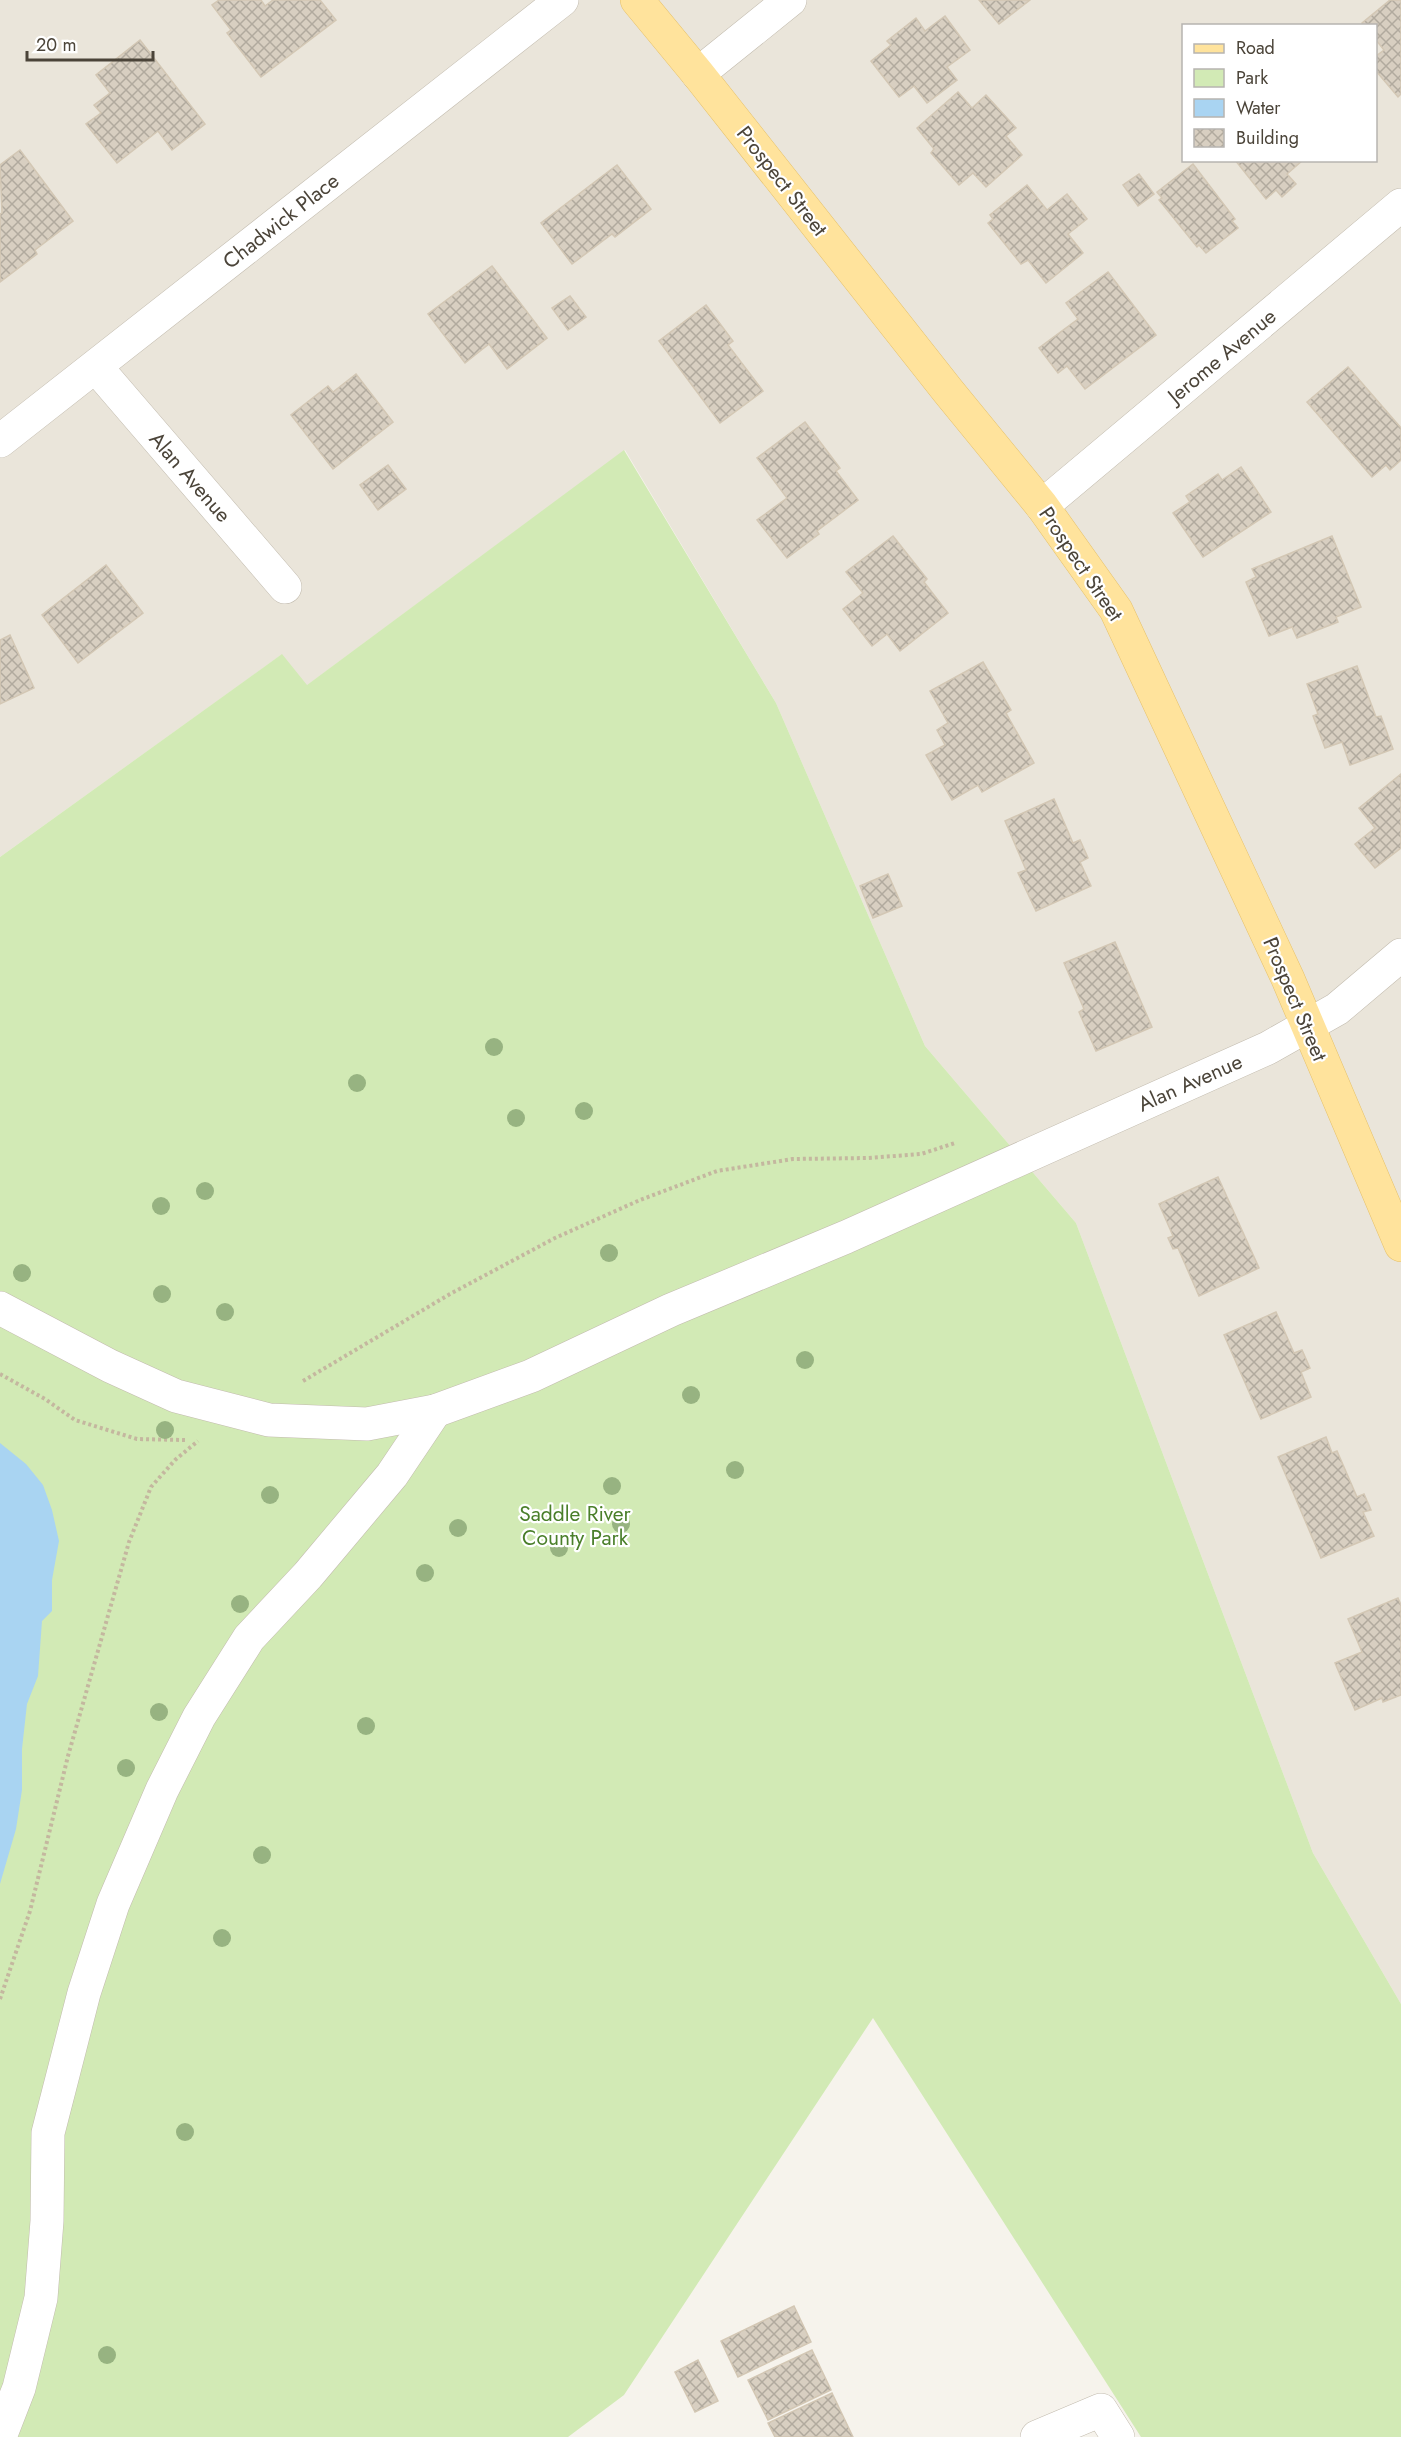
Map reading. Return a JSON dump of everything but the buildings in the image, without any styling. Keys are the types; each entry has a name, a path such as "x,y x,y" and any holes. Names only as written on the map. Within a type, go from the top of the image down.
{"main road":[{"name":"Prospect Street","path":"637,0 1042,506 1116,610 1288,979 1401,1245"}],"street":[{"name":"Chadwick Place","path":"0,441 562,0"},
{"path":"698,74 790,0"},
{"name":"Jerome Avenue","path":"1042,506 1401,205"},
{"name":"Alan Avenue","path":"96,367 285,587"},
{"name":"Alan Avenue","path":"0,1308 110,1366 176,1396 269,1420 367,1424 435,1411 531,1376 671,1310 836,1241 1268,1048 1337,1009 1401,955"},
{"path":"0,2437 19,2388 41,2298 48,2133 84,1993 117,1894 162,1790 199,1717 249,1638 308,1575 392,1475 435,1411"},
{"path":"1037,2437 1101,2410 1118,2437"}],"path":[{"path":"316,1374 450,1294 555,1238 640,1200 717,1171 793,1159 868,1158 921,1154 958,1142"},
{"path":"0,1374 37,1394 75,1420 108,1432 137,1439 166,1441 201,1439 175,1460 151,1486 129,1542 68,1756 30,1911 0,1998"}],"shaded area":[{"path":"0,0 1401,0 1401,2004 1313,1853 1076,1223 925,1046 776,703 625,450 306,686 281,655 0,857"}],"green space":[{"name":"Saddle River County Park","path":"624,450 776,703 925,1046 1076,1223 1313,1853 1401,2004 1401,2437 1141,2437 873,2018 624,2395 568,2437 0,2437 0,857 282,654 307,685"}],"water":[{"path":"0,1443 26,1464 43,1485 59,1541 52,1580 52,1611 42,1621 38,1676 27,1704 22,1749 22,1790 16,1829 0,1884"}]}
